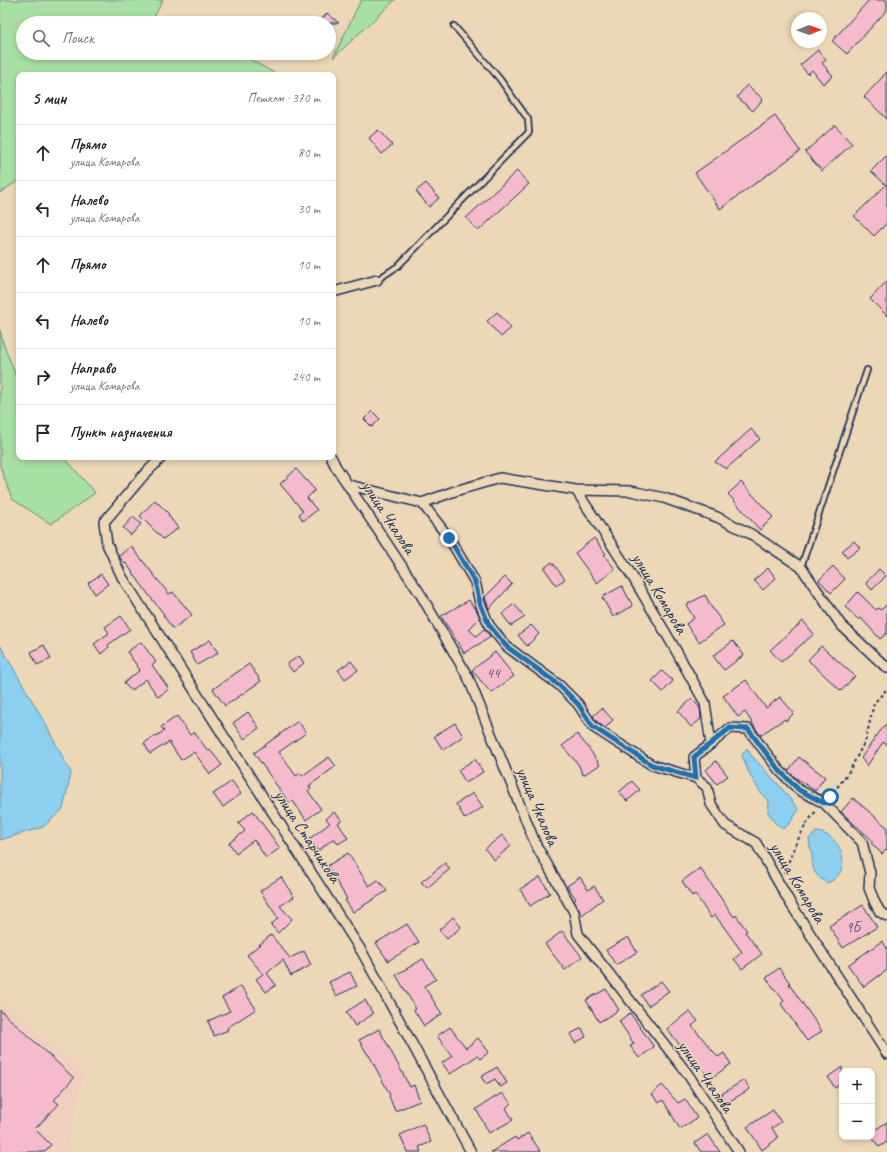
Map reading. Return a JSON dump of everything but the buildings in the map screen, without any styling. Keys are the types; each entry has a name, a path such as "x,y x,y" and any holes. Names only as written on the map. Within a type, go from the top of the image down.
{"street":[{"path":"336,291 377,280"},
{"name":"улица Старчикова","path":"159,460 104,522 107,544 122,577 362,952 471,1152"},
{"name":"улица Чкалова","path":"333,460 421,596 468,677 536,846 574,912 578,934 687,1073 739,1152"},
{"path":"349,485 422,502 500,478 576,490 631,491 664,498 717,517 750,534 800,567 841,625 887,668"},
{"name":"улица Комарова","path":"576,490 632,576 674,647 704,703 711,744"},
{"path":"422,502 449,538 475,582 480,603 489,625 506,646 559,685 578,704 593,727 652,765 696,778 694,757 730,728 748,729 779,770 799,790 824,803 862,842 870,873 869,888 880,912 887,916"},
{"name":"улица Комарова","path":"696,778 707,787 711,804 725,825 756,843 789,901 887,1054"}],"lane":[{"path":"377,280 398,266 529,132 528,119 499,78 454,26"},
{"path":"800,567 867,370"}],"path":[{"path":"780,885 796,844 808,820 824,803 850,770 866,739 874,703 887,689"}],"shaded area":[{"path":"0,999 84,1073 67,1146 72,1152 0,1152"}],"green space":[{"path":"0,0 163,0 155,16 16,16 16,60 251,60 273,72 16,72 16,182 0,193"},
{"path":"361,0 395,0 336,55 336,52"},
{"path":"0,330 3,343 16,376 16,460 67,460 95,493 51,524 12,499 0,466"}],"water":[{"path":"0,645 45,723 71,773 63,809 43,827 0,840"},
{"path":"747,748 751,755 779,785 799,810 789,824 783,829 775,823 768,812 769,802 756,786 747,768 742,755"},
{"path":"816,832 825,834 832,839 842,854 843,862 841,871 836,878 827,883 817,876 813,867 809,839"}],"route":[{"path":"449,538 475,582 480,603 489,625 506,646 532,667 559,685 578,704 593,727 652,765 696,778 694,757 730,728 748,729 779,770 799,790 824,803 830,797"}]}
